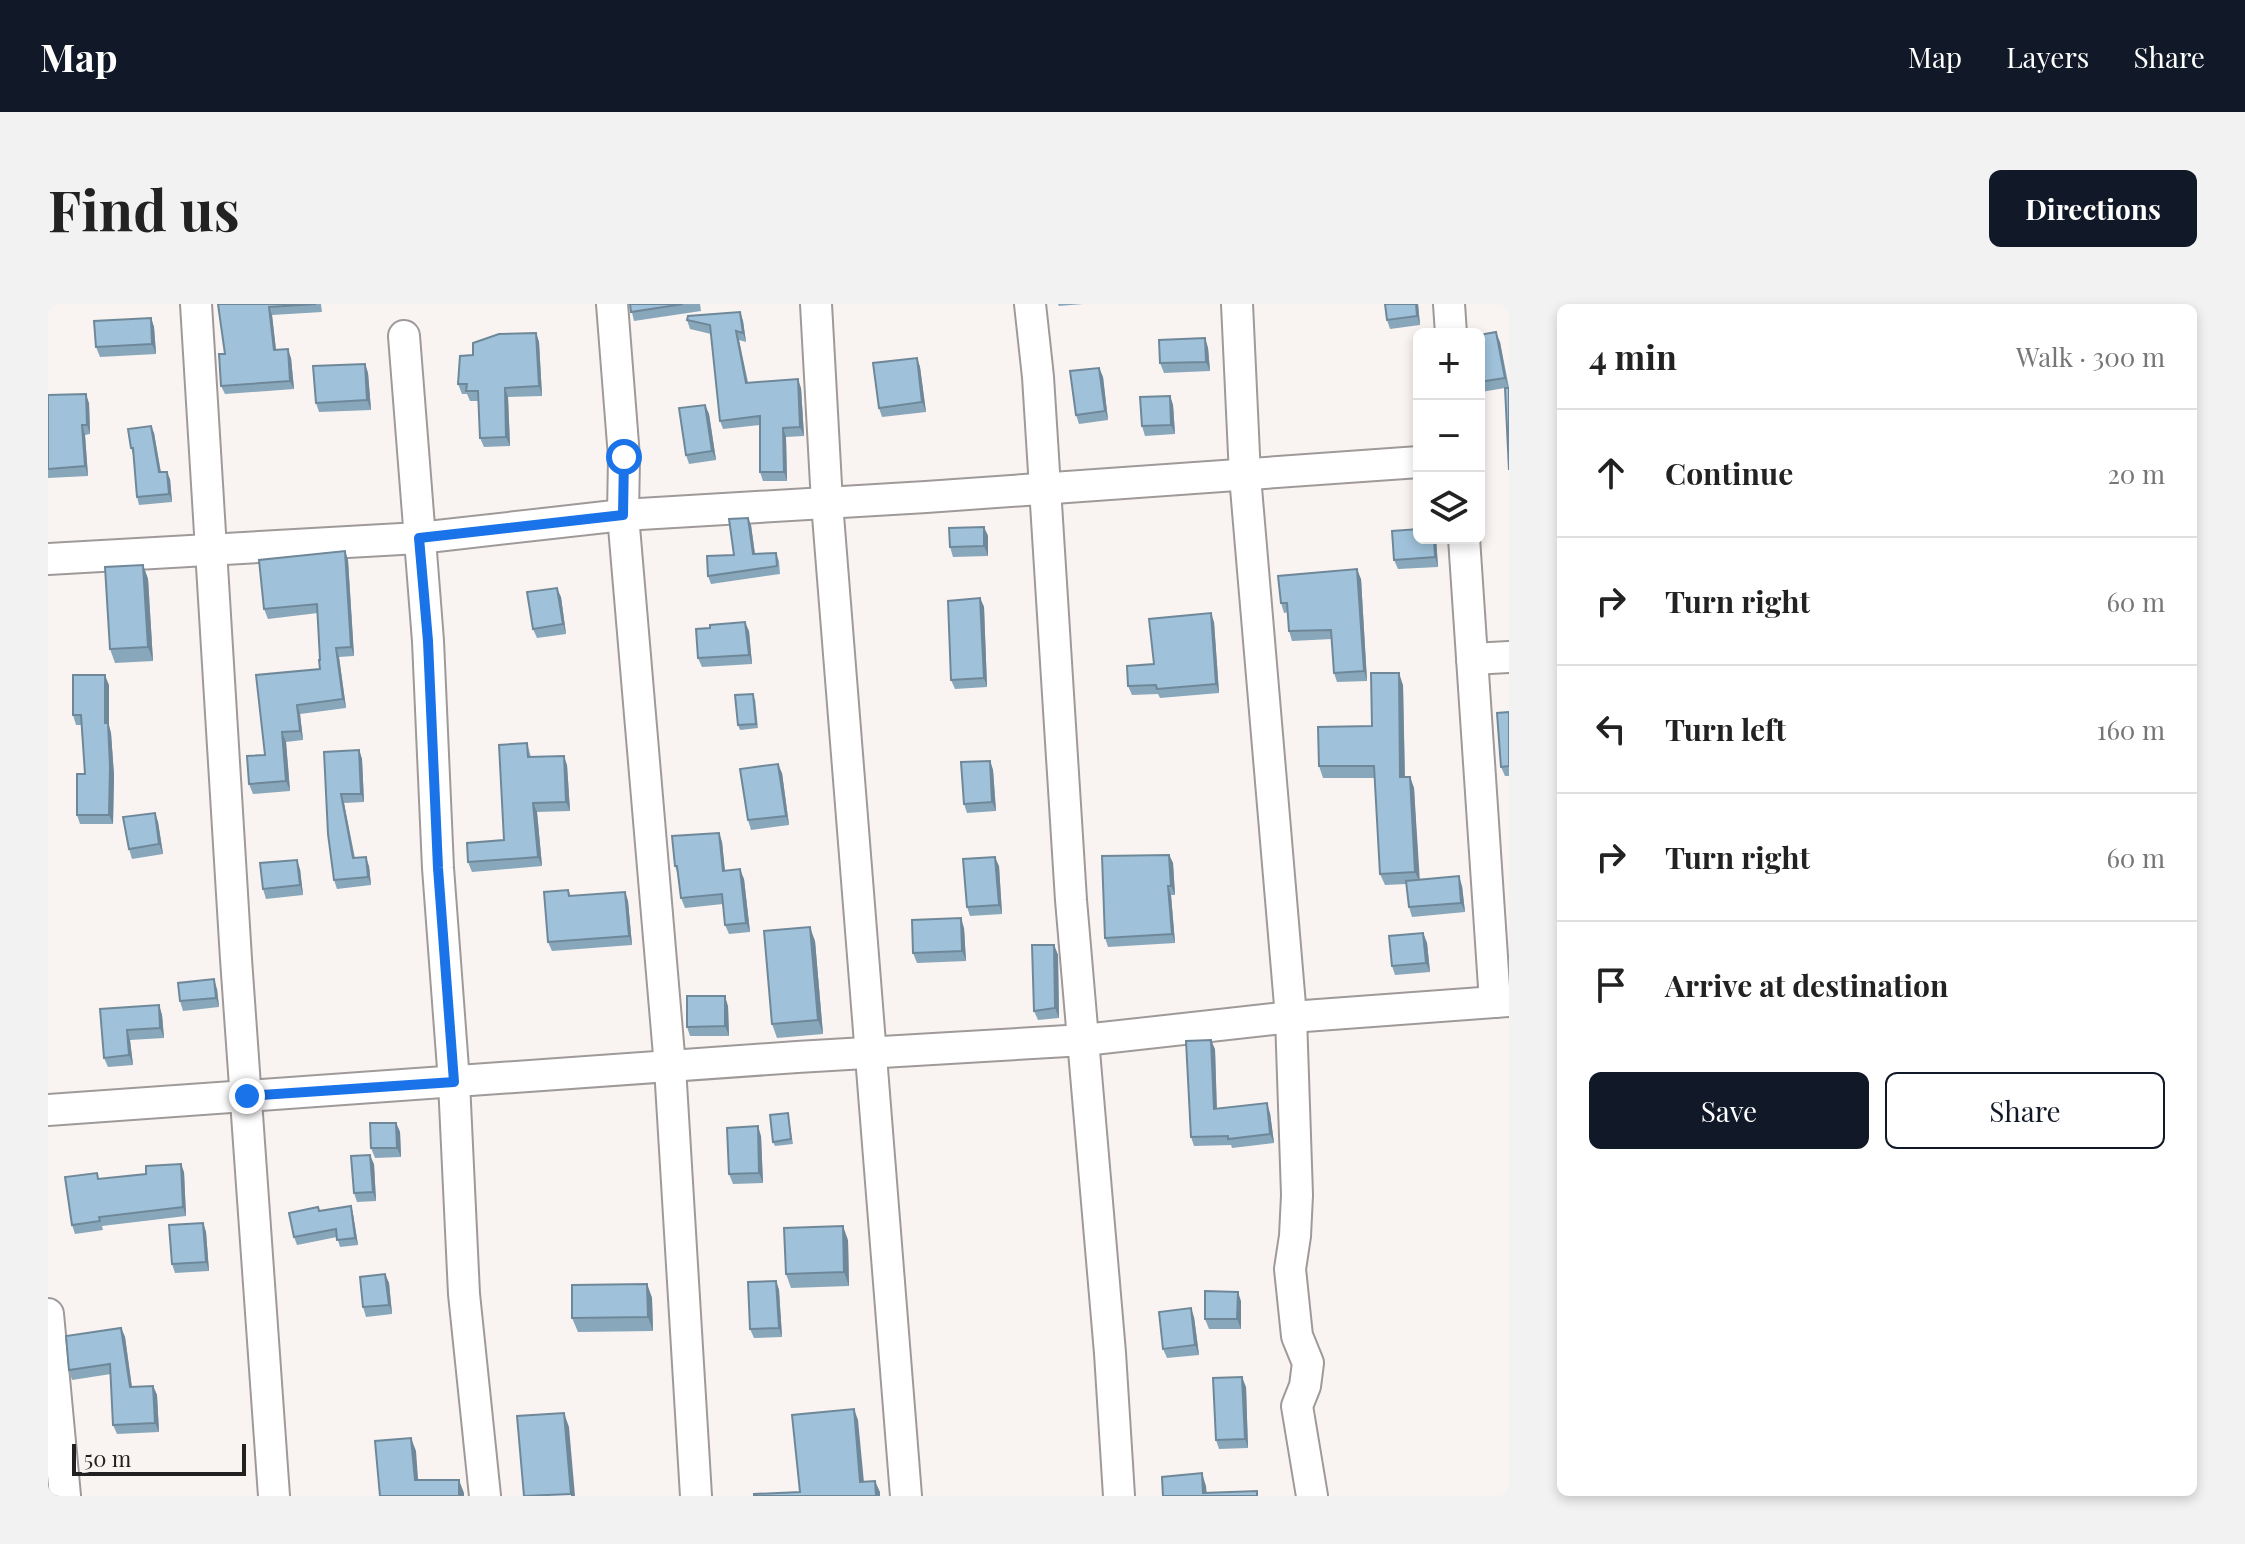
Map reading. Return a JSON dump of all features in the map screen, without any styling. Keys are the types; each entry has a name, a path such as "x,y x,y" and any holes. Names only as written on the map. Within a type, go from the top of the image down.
{"street":[{"path":"196,304 235,944 274,1496"},
{"path":"612,304 624,457 623,515 670,1067 696,1496"},
{"path":"816,304 827,503 906,1496"},
{"path":"1030,304 1038,377 1071,900 1110,1353 1119,1496"},
{"path":"1237,304 1245,476 1291,1017 1297,1195 1290,1269 1297,1336 1308,1363 1305,1386 1297,1406 1312,1496"},
{"path":"1449,304 1451,328"},
{"path":"404,336 428,641 438,868 454,1082 464,1294 485,1496"},
{"path":"48,559 419,538 623,515 1413,462"},
{"path":"48,1110 1084,1040 1291,1017 1502,1001 1464,544"},
{"path":"1472,659 1509,657"},
{"path":"48,1314 65,1496"}],"building":[{"path":"218,304 316,304 269,307 274,350 288,349 290,381 221,386 219,354 225,354"},
{"path":"630,304 683,304 631,312"},
{"path":"1385,304 1416,304 1417,316 1387,320"},
{"path":"740,312 743,333 736,331 746,383 798,379 800,427 783,428 784,472 760,472 760,416 720,421 710,325 687,320 688,316"},
{"path":"151,318 152,344 96,347 94,321"},
{"path":"1496,332 1505,378 1485,381 1485,334"},
{"path":"536,333 539,386 505,388 506,437 480,438 478,391 466,391 467,384 458,384 460,356 473,355 473,343 499,334"},
{"path":"1205,338 1206,362 1160,363 1159,340"},
{"path":"917,358 922,402 879,408 873,363"},
{"path":"365,364 367,400 316,403 313,366"},
{"path":"1099,368 1105,411 1076,415 1070,371"},
{"path":"1505,388 1509,388 1509,470"},
{"path":"86,394 87,425 82,425 85,466 48,469 48,395"},
{"path":"1170,396 1171,425 1142,426 1140,397"},
{"path":"705,405 712,451 686,455 679,408"},
{"path":"151,426 159,472 167,472 169,494 137,497 133,448 128,429"},
{"path":"748,518 753,554 776,553 777,566 708,576 707,556 734,555 729,519"},
{"path":"984,527 984,546 950,547 949,528"},
{"path":"1413,529 1413,544 1434,544 1435,557 1394,560 1392,531"},
{"path":"345,551 351,647 336,648 343,699 297,705 300,731 282,732 286,781 249,784 247,756 265,755 256,675 320,669 317,604 264,609 259,560"},
{"path":"143,565 148,647 110,649 105,567"},
{"path":"1357,569 1364,671 1334,673 1331,630 1289,631 1287,603 1281,603 1278,576"},
{"path":"557,588 563,624 533,629 527,592"},
{"path":"980,598 984,678 951,680 948,601"},
{"path":"1211,613 1216,684 1157,689 1156,685 1128,686 1127,666 1154,664 1149,619"},
{"path":"745,622 749,655 698,658 696,629"},
{"path":"1371,673 1399,673 1400,777 1410,777 1415,872 1380,874 1374,766 1319,766 1318,727 1372,726"},
{"path":"73,675 105,675 109,815 77,815 77,774 85,774 81,715 73,715"},
{"path":"753,694 756,724 738,725 735,695"},
{"path":"1509,712 1509,766 1501,767 1497,713"},
{"path":"527,743 528,757 564,756 566,802 533,803 538,857 468,862 467,843 504,840 499,745"},
{"path":"359,750 361,794 341,794 353,858 366,857 368,877 334,880 324,752"},
{"path":"990,761 992,802 964,804 961,762"},
{"path":"778,764 786,816 748,820 740,769"},
{"path":"155,813 159,844 129,849 123,817"},
{"path":"719,833 723,871 740,869 746,923 725,925 722,894 681,898 672,836"},
{"path":"1169,855 1172,934 1105,938 1102,856"},
{"path":"995,857 999,905 967,907 963,859"},
{"path":"297,860 300,885 263,889 260,863"},
{"path":"1459,876 1461,903 1409,907 1406,881"},
{"path":"568,890 569,896 625,892 629,936 548,942 544,892"},
{"path":"961,918 962,951 913,953 912,920"},
{"path":"810,927 818,1020 772,1024 764,931"},
{"path":"1423,933 1426,963 1392,966 1389,936"},
{"path":"1032,945 1054,945 1055,1008 1034,1011"},
{"path":"214,979 216,998 180,1001 178,983"},
{"path":"687,996 725,996 725,1026 687,1027"},
{"path":"159,1005 160,1028 127,1030 129,1055 104,1058 100,1009"},
{"path":"1211,1040 1214,1109 1267,1103 1270,1134 1228,1139 1228,1136 1191,1137 1186,1041"},
{"path":"788,1113 791,1139 773,1142 770,1115"},
{"path":"370,1123 396,1123 397,1148 371,1148"},
{"path":"758,1126 759,1173 729,1174 727,1128"},
{"path":"370,1155 373,1192 354,1193 351,1156"},
{"path":"181,1164 183,1207 99,1217 100,1221 72,1225 65,1177 97,1173 98,1179 146,1174 146,1166"},
{"path":"351,1206 355,1238 337,1240 336,1229 294,1237 289,1213 318,1207 319,1211"},
{"path":"203,1223 206,1262 172,1264 169,1225"},
{"path":"843,1226 844,1272 786,1274 784,1228"},
{"path":"385,1274 389,1305 363,1307 360,1277"},
{"path":"776,1281 779,1328 750,1329 748,1282"},
{"path":"647,1284 648,1317 572,1318 572,1285"},
{"path":"1205,1291 1238,1292 1237,1319 1205,1319"},
{"path":"1191,1308 1195,1345 1163,1349 1159,1312"},
{"path":"121,1328 130,1387 153,1386 155,1423 113,1425 110,1364 69,1370 66,1336"},
{"path":"1242,1377 1245,1439 1216,1440 1213,1378"},
{"path":"854,1409 860,1482 875,1481 876,1496 754,1496 800,1492 792,1415"},
{"path":"564,1413 571,1494 524,1496 517,1416"},
{"path":"411,1438 415,1480 459,1480 459,1496 380,1496 375,1441"},
{"path":"1202,1473 1203,1493 1257,1491 1257,1496 1163,1496 1162,1477"}],"route":[{"path":"247,1096 454,1082 438,868 425,592 419,538 623,515 624,457"}]}
